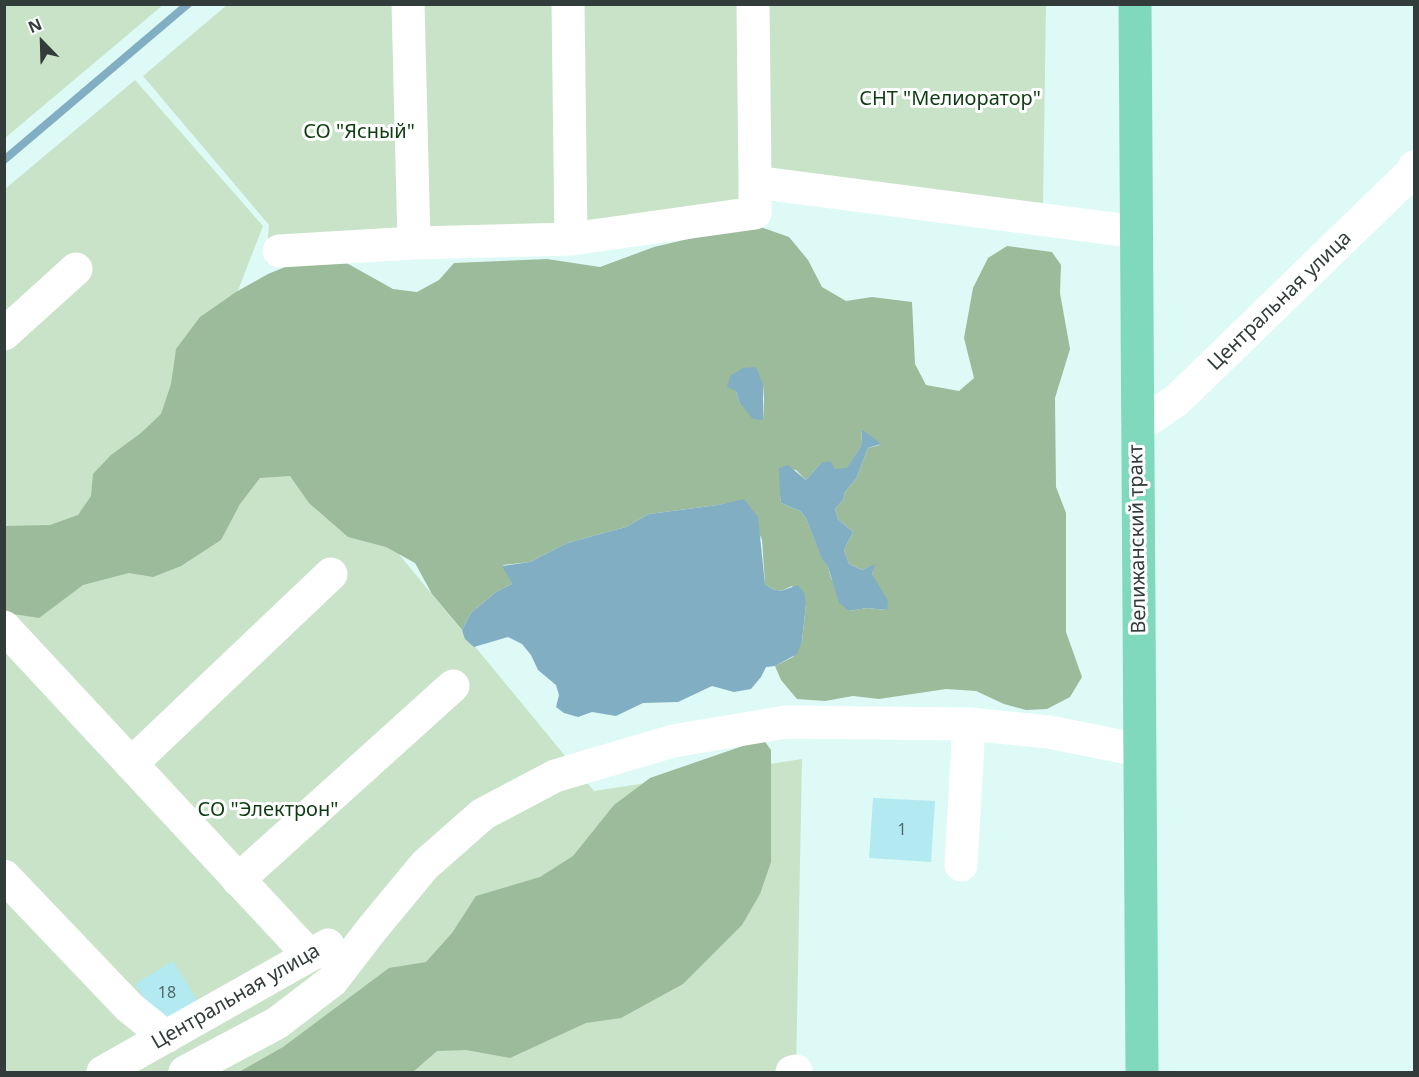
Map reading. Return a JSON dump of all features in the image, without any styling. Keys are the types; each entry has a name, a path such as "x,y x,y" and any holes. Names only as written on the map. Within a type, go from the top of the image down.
{"main road":[{"name":"Велижанский тракт","path":"1135,4 1142,1072"}],"street":[{"path":"408,4 414,243"},
{"path":"568,4 571,239"},
{"path":"279,250 414,243 571,239 755,213 753,4"},
{"name":"Центральная улица","path":"1137,424 1149,419 1177,400 1413,171 1414,167"},
{"path":"755,182 1137,232"},
{"path":"4,334 76,269"},
{"path":"131,764 331,574"},
{"path":"4,627 309,955"},
{"path":"238,880 453,686"},
{"path":"185,1072 277,1023 332,981 425,866 483,813 555,776 673,741 786,722 969,724 1049,732 1139,750"},
{"path":"961,865 969,724"},
{"path":"4,876 129,1007 166,1037"},
{"name":"Центральная улица","path":"103,1072 309,955 334,942 372,929"}],"green space":[{"path":"5,4 163,4 163,5 5,138"},
{"name":"СО \"Ясный\"","path":"227,5 747,5 748,205 579,253 266,263 269,225 143,76"},
{"name":"СНТ \"Мелиоратор\"","path":"764,5 1046,5 1043,204 765,173"},
{"name":"СО \"Электрон\"","path":"135,80 263,226 220,337 594,791 802,759 796,1072 5,1072 5,189"},
{"path":"752,224 789,237 808,260 822,287 846,301 872,297 912,302 915,364 926,385 959,391 974,378 964,338 973,288 988,258 1007,246 1052,252 1061,265 1060,293 1070,349 1055,398 1056,487 1066,513 1066,632 1082,677 1070,697 1047,709 1026,710 1004,704 976,691 946,689 879,699 853,696 825,701 797,699 781,680 775,666 793,657 802,641 806,604 792,586 781,591 765,584 762,540 744,500 649,514 626,527 567,543 530,562 503,565 512,584 496,592 471,613 462,630 432,594 415,563 386,547 348,537 309,503 290,476 260,478 240,504 221,540 181,566 153,577 129,573 83,585 39,618 5,611 5,526 50,525 78,515 91,496 93,474 111,455 141,433 161,414 171,384 176,349 200,317 236,292 268,274 295,263 334,256 393,289 417,292 439,280 454,263 547,259 600,267 654,247","holes":["763,384 764,399 763,420 739,402 736,391","862,429 880,445 868,448 856,479 835,509 838,519 853,532 844,550 849,564 862,570 874,565 872,574 887,610 867,608 849,611 831,578 806,518 800,511 781,503 780,468 796,470 806,480 821,463 835,469 847,469 861,446"]},
{"path":"763,739 771,750 771,862 760,894 742,925 683,984 621,1018 586,1023 510,1058 466,1050 437,1051 413,1072 239,1072 283,1047 389,968 426,962 452,933 476,896 540,877 573,856 614,805 650,778"}],"water":[{"path":"756,367 763,384 763,420 753,419 739,402 736,391 727,387 730,376 743,368"},
{"path":"862,429 881,444 868,448 856,479 835,509 838,519 853,532 844,550 849,564 862,570 875,564 872,574 888,601 887,610 867,608 849,611 839,603 828,567 822,559 806,518 800,511 781,503 779,468 788,465 806,480 821,463 830,461 835,469 847,468 861,446"},
{"path":"744,499 758,517 765,584 781,591 798,585 804,593 806,604 802,641 797,654 775,666 766,667 751,689 734,692 712,686 678,702 643,703 616,716 592,712 578,717 564,713 556,707 559,695 556,685 538,670 531,655 522,644 508,637 474,647 465,639 462,630 471,613 496,592 512,584 502,566 530,562 567,543 626,527 649,514 718,505"}],"building":[{"path":"873,798 935,801 931,862 869,858"},
{"path":"173,961 198,1002 161,1025 135,984"}],"waterway":[{"path":"4,160 188,4"}]}
